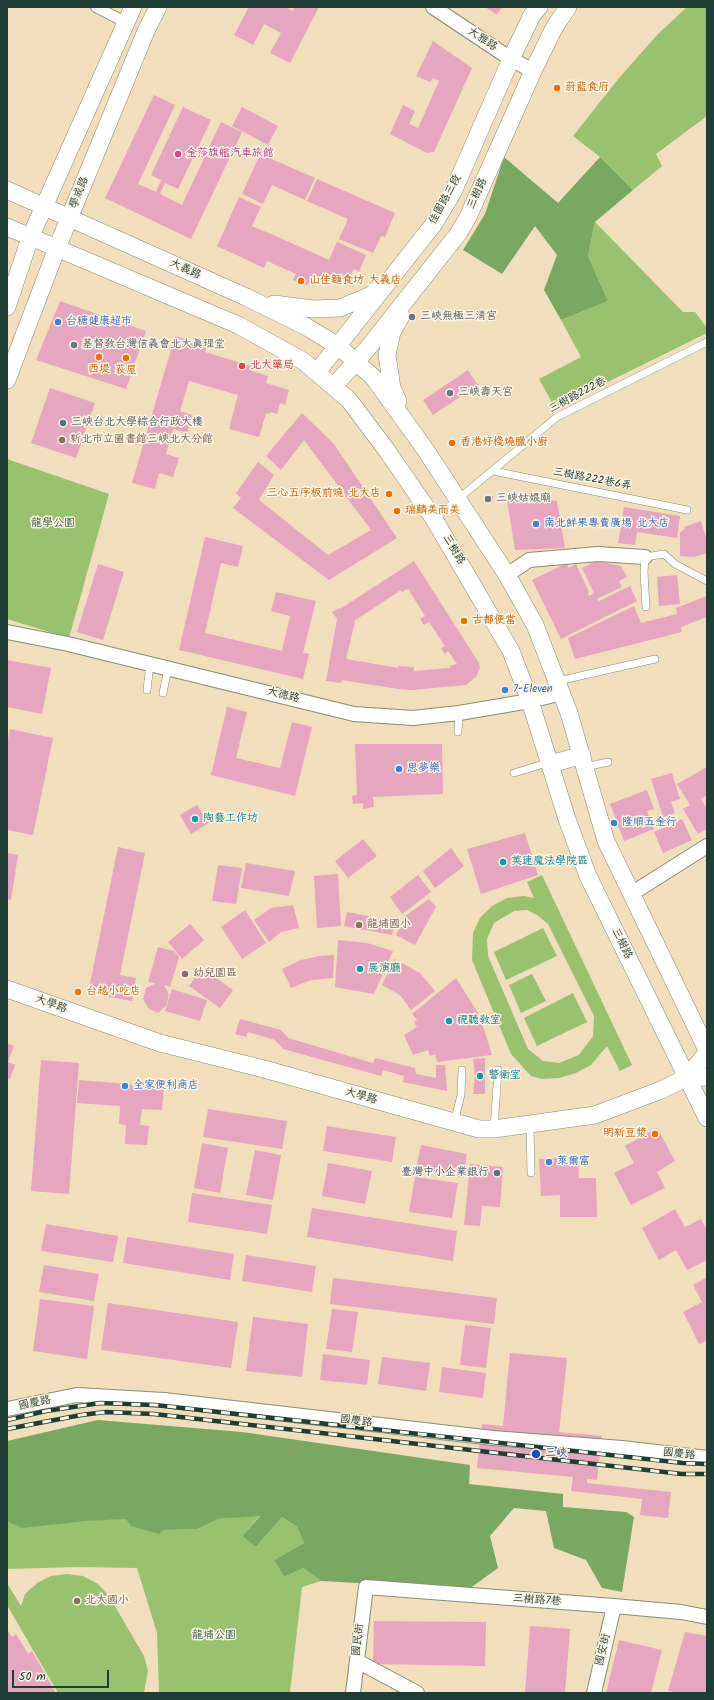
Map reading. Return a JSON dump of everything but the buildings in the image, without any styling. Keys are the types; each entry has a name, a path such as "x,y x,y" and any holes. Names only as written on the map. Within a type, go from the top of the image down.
{"street":[{"path":"7,307 30,238 129,14 96,7"},
{"name":"學成路","path":"7,380 57,248 146,31 158,7"},
{"name":"大雅路","path":"433,7 510,59 533,71"},
{"name":"佳園路三段","path":"317,372 433,226 453,192 510,59 532,15 539,7"},
{"name":"三樹路","path":"568,7 554,28 533,71 468,217 458,234 356,362 334,386 349,400 388,452 434,519 511,651 530,701 551,763 567,819 588,876 707,1118"},
{"name":"大義路","path":"7,190 246,297 305,326 338,346 356,362"},
{"path":"7,227 238,325 303,360 334,386"},
{"path":"246,297 285,307 313,310 340,308 371,295 394,276"},
{"path":"423,276 392,332 387,355 392,388 425,449"},
{"path":"356,362 373,377 425,449 507,575 535,625 560,687 606,841 707,1051"},
{"path":"507,575 529,560 598,554 645,557"},
{"name":"大德路","path":"7,632 168,668 354,714 413,718 459,713 530,701 560,687"},
{"path":"551,763 583,761"},
{"path":"631,894 707,846"},
{"name":"大學路","path":"7,989 160,1043 264,1069 478,1129 494,1129 595,1115 661,1090 686,1078 707,1051"},
{"path":"686,1078 707,1077"},
{"name":"國慶路","path":"7,1409 77,1395 164,1400 493,1438 622,1448 707,1458"},
{"name":"三樹路7巷","path":"366,1588 614,1606 681,1612 707,1617"},
{"name":"國民街","path":"353,1693 366,1588"},
{"name":"國安街","path":"594,1693 614,1606"},
{"path":"357,1661 417,1693"}],"lane":[{"name":"三樹路222巷","path":"434,519 557,418 707,342"},
{"name":"三樹路222巷6弄","path":"493,471 687,510"},
{"path":"646,607 644,572 645,557 664,554 675,564 707,581"},
{"path":"560,687 656,659"},
{"path":"147,690 150,664"},
{"path":"164,693 168,668"},
{"path":"458,732 459,713"},
{"path":"583,761 608,762"},
{"path":"514,773 551,763"},
{"path":"454,1123 461,1095 462,1070"},
{"path":"494,1129 498,1070"},
{"path":"530,1124 531,1173"}],"green space":[{"path":"687,7 707,7 707,116 656,154 662,166 633,190 600,157 573,136 619,78 658,34"},
{"path":"504,157 558,203 600,157 633,190 595,222 588,256 608,301 561,320 544,290 557,255 535,226 502,274 463,250 485,214"},
{"path":"595,222 683,312 695,312 707,328 707,333 555,408 539,379 581,357 561,320 608,301 588,256"},
{"name":"龍學公園","path":"7,459 109,494 69,638 7,619"},
{"path":"542,875 632,1065 620,1071 607,1046 591,1065 576,1073 559,1078 542,1079 531,1076 511,1054 472,960 473,933 480,918 492,906 507,898 524,896 534,898 527,882","holes":["527,910 537,915 548,924 594,1016 593,1036 579,1055 559,1063 543,1061 528,1049 488,956 487,939 494,923 514,911"]},
{"path":"543,928 557,956 506,980 494,952"},
{"path":"532,974 546,1001 521,1013 509,985"},
{"path":"573,993 587,1022 537,1046 524,1018"},
{"path":"98,1420 242,1432 470,1465 469,1484 563,1494 563,1507 626,1512 634,1517 622,1592 602,1588 586,1560 554,1548 546,1511 514,1508 490,1536 498,1568 469,1589 321,1581 303,1568 284,1577 274,1560 304,1543 297,1527 282,1517 256,1547 242,1536 260,1516 218,1519 198,1529 164,1530 159,1534 131,1526 126,1519 86,1521 22,1528 7,1521 7,1441"},
{"name":"龍埔公園","path":"260,1515 242,1536 256,1547 282,1517 297,1527 304,1543 274,1560 284,1577 303,1568 321,1581 302,1587 290,1693 159,1693 157,1633 137,1568 78,1567 7,1569 7,1521 126,1519 164,1530 198,1529 218,1519"},
{"name":"北大國小","path":"67,1574 83,1576 98,1584 109,1596 144,1656 148,1671 144,1693 58,1693 7,1605 7,1583 21,1606 25,1594 37,1583 51,1576"}],"railway":[{"path":"7,1420 46,1411 100,1403 155,1405 683,1463 707,1464"},
{"path":"7,1429 81,1415 106,1412 154,1414 682,1474 707,1474"}],"place":[{"name":"蔚藍食府","path":"557,88"},
{"name":"金莎旗艦汽車旅館","path":"178,154"},
{"name":"山佳麵食坊 大義店","path":"301,281"},
{"name":"三峽無極三清宮","path":"412,317"},
{"name":"台糖健康超市","path":"58,322"},
{"name":"基督教台灣信義會北大真理堂","path":"74,345"},
{"name":"西堤","path":"99,357"},
{"name":"荻屋","path":"126,358"},
{"name":"北大藥局","path":"242,366"},
{"name":"三峽壽天宮","path":"450,393"},
{"name":"三峽台北大學綜合行政大樓","path":"63,423"},
{"name":"新北市立圖書館三峽北大分館","path":"62,440"},
{"name":"香港好棧燒臘小廚","path":"452,443"},
{"name":"三心五序板前燒 北大店","path":"389,494"},
{"name":"三峽姑娘廟","path":"488,499"},
{"name":"瑞麟美而美","path":"397,511"},
{"name":"南北鮮果專賣廣場 北大店","path":"536,524"},
{"name":"古都便當","path":"464,621"},
{"name":"7-Eleven","path":"505,690"},
{"name":"思夢樂","path":"399,769"},
{"name":"陶藝工作坊","path":"195,819"},
{"name":"隆順五金行","path":"614,823"},
{"name":"英速魔法學院區","path":"503,862"},
{"name":"龍埔國小","path":"359,925"},
{"name":"展演廳","path":"360,969"},
{"name":"幼兒園區","path":"185,974"},
{"name":"台越小吃店","path":"78,992"},
{"name":"視聽教室","path":"449,1021"},
{"name":"警衛室","path":"480,1076"},
{"name":"全家便利商店","path":"125,1086"},
{"name":"明新豆漿","path":"655,1134"},
{"name":"萊爾富","path":"549,1162"},
{"name":"臺灣中小企業銀行","path":"497,1173"},
{"name":"三峽","path":"536,1454"},
{"name":"北大國小","path":"77,1601"}]}
